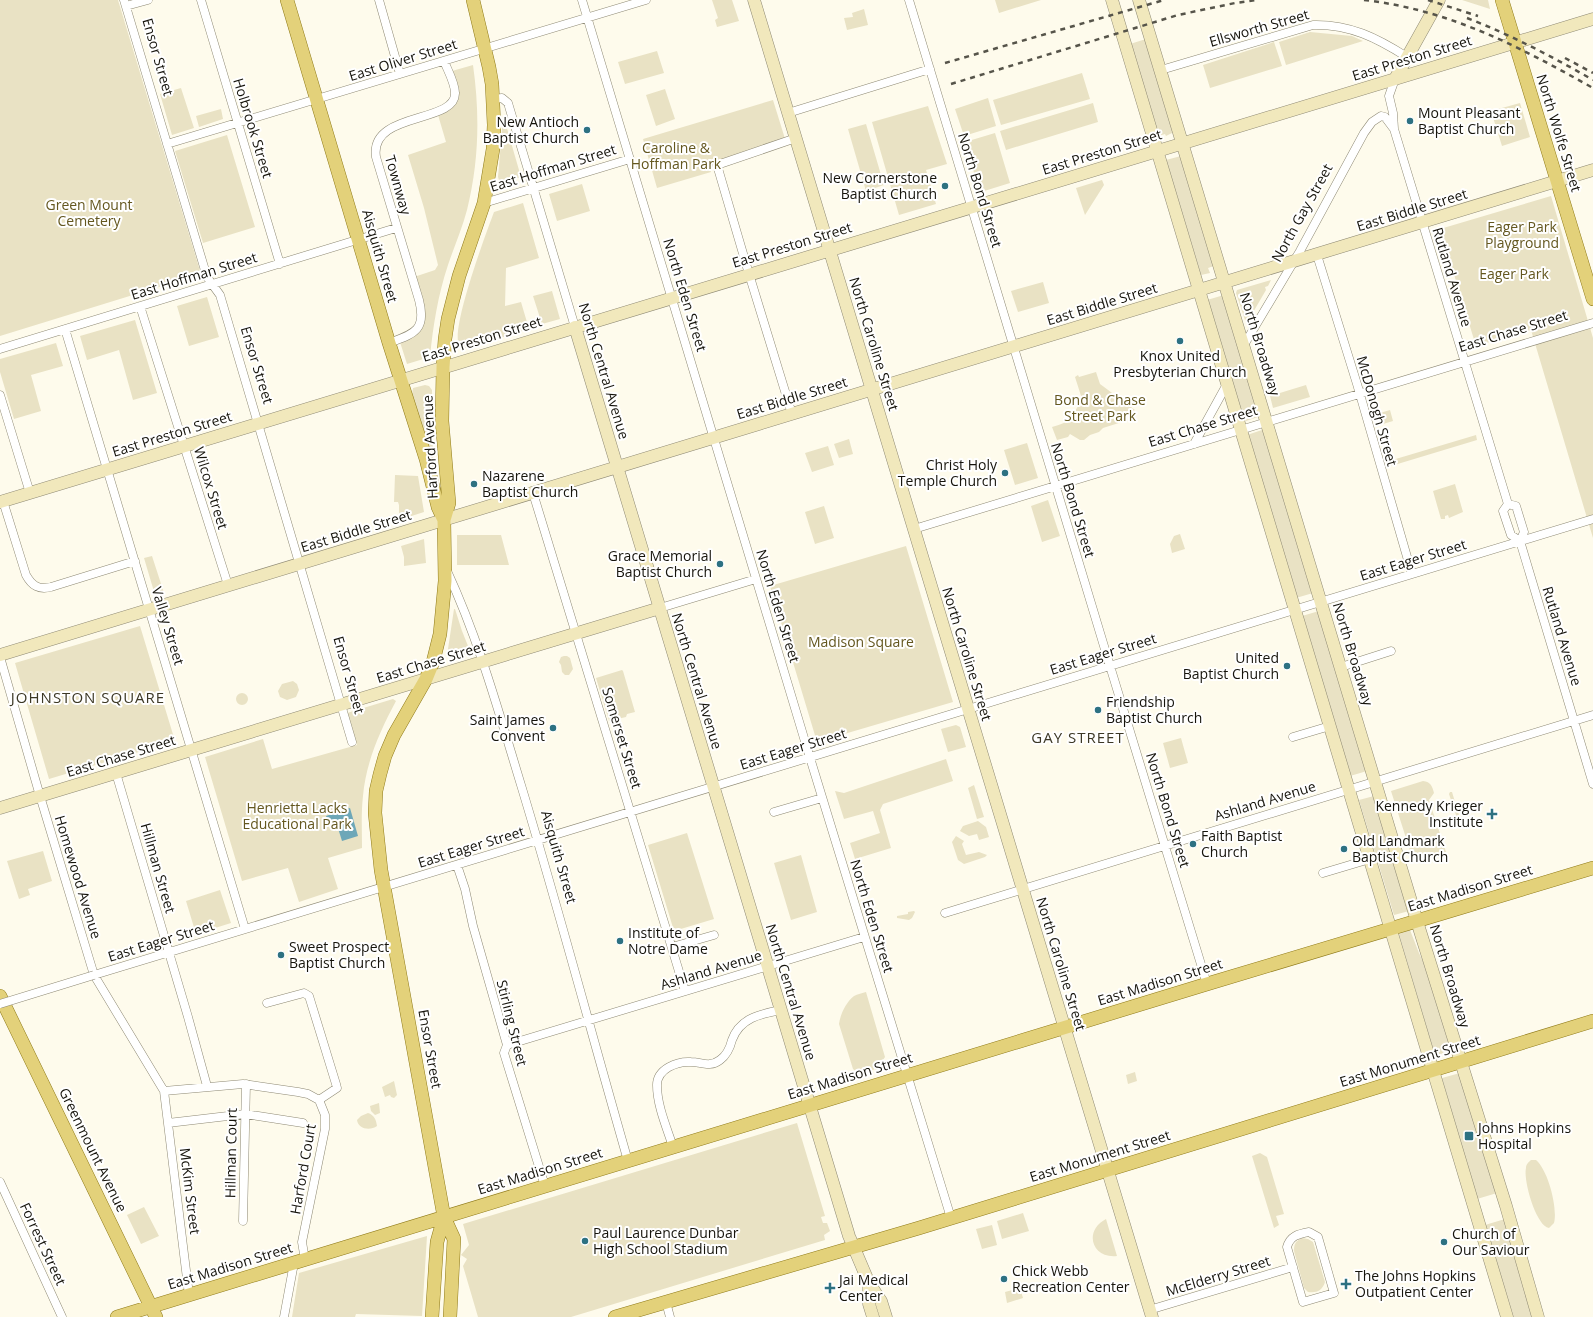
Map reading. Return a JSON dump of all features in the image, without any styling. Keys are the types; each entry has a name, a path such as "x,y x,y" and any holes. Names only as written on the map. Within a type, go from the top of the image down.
{"main road":[{"name":"Aisquith Street","path":"287,0 400,380 426,459 438,507 444,520"},
{"name":"Harford Avenue","path":"385,887 375,827 376,791 385,756 394,735 426,679 433,662 440,634 445,566 444,520 449,503 442,420 443,367 446,332 453,298 484,203 493,149 493,99 489,67 473,0"},
{"name":"North Caroline Street","path":"754,0 1151,1313"},
{"path":"1112,0 1226,386 1295,609 1507,1317"},
{"name":"North Broadway","path":"1139,0 1268,422 1417,920 1506,1206 1538,1317"},
{"path":"1395,79 1439,0"},
{"name":"North Wolfe Street","path":"1502,0 1593,299"},
{"name":"East Preston Street","path":"1,502 1593,19"},
{"name":"East Biddle Street","path":"0,656 149,609 1593,170"},
{"name":"North Central Avenue","path":"575,327 849,1236 869,1282 881,1301 886,1317"},
{"name":"East Chase Street","path":"0,808 660,608"},
{"name":"East Madison Street","path":"117,1317 153,1312 189,1295 1417,920 1593,868"},
{"name":"Ensor Street","path":"385,887 444,1217 454,1240 450,1317"},
{"name":"Greenmount Avenue","path":"1,1001 153,1312"},
{"name":"East Monument Street","path":"615,1317 855,1247 1593,1021"},
{"name":"Ensor Street","path":"432,1317 437,1242 444,1217"},
{"name":"North Central Avenue","path":"869,1282 869,1304 873,1317"}],"street":[{"path":"125,3 148,0"},
{"name":"Holbrook Street","path":"200,0 280,264"},
{"path":"379,0 400,74"},
{"name":"North Eden Street","path":"582,0 950,1218"},
{"name":"East Oliver Street","path":"167,144 646,0"},
{"name":"North Bond Street","path":"909,0 1207,984"},
{"name":"Ensor Street","path":"125,3 207,277 220,296 352,742"},
{"name":"Ellsworth Street","path":"1161,70 1313,25 1334,26 1358,31 1382,42 1407,57"},
{"name":"Townway","path":"389,343 415,332 421,312 419,300 396,228 376,156 376,145 379,138 395,126 445,109 452,103 456,94 444,61"},
{"path":"788,113 930,69"},
{"name":"Rutland Avenue","path":"1395,79 1389,96 1393,113 1394,128 1508,504"},
{"name":"North Central Avenue","path":"493,99 502,98 508,103 575,327"},
{"name":"North Gay Street","path":"1244,345 1291,263 1300,251 1364,133 1372,122 1381,116 1385,117 1394,128"},
{"path":"792,414 717,165 796,138"},
{"name":"East Hoffman Street","path":"484,203 630,159"},
{"name":"East Hoffman Street","path":"0,349 396,228"},
{"name":"McDonogh Street","path":"1317,255 1412,574"},
{"name":"Wilcox Street","path":"140,306 228,586"},
{"name":"East Chase Street","path":"914,529 1593,323"},
{"name":"Valley Street","path":"65,329 245,929"},
{"path":"1194,444 1226,386"},
{"path":"0,395 30,493"},
{"name":"Somerset Street","path":"533,493 686,991"},
{"path":"1,502 26,575 34,585 40,588 51,587 135,561"},
{"name":"Rutland Avenue","path":"1508,504 1503,511 1511,535 1520,541 1593,784"},
{"name":"Rutland Avenue","path":"1508,504 1516,506 1524,532 1520,541"},
{"name":"East Eager Street","path":"1,1001 94,976 713,786 1593,519"},
{"name":"Aisquith Street","path":"445,566 467,614 484,661 538,840 628,1161"},
{"name":"East Chase Street","path":"660,608 756,579"},
{"path":"1341,667 1391,651"},
{"name":"Homewood Avenue","path":"0,656 94,976 164,1091"},
{"name":"Ashland Avenue","path":"945,913 1593,715"},
{"path":"1293,737 1330,726"},
{"name":"Hillman Street","path":"116,773 182,994 207,1086"},
{"path":"774,812 822,798"},
{"path":"1323,873 1370,859"},
{"name":"Stirling Street","path":"457,865 465,888 473,926 507,1045 504,1053 545,1186"},
{"path":"672,948 714,935"},
{"name":"Ashland Avenue","path":"507,1045 864,937"},
{"path":"164,1091 207,1086 246,1084 308,1094 319,1100 336,1088 309,996 304,993 267,1002"},
{"path":"673,1147 659,1096 657,1084 659,1077 670,1066 678,1063 694,1062 707,1065 715,1063 728,1051 736,1030 746,1020 760,1014 781,1010"},
{"name":"Hillman Court","path":"243,1221 246,1084"},
{"name":"McKim Street","path":"164,1091 189,1295"},
{"name":"Harford Court","path":"300,1261 302,1242 325,1129 325,1115 319,1100"},
{"path":"168,1123 245,1114 303,1123"},
{"name":"Forrest Street","path":"0,1182 62,1317"},
{"path":"1309,1232 1314,1234 1318,1238 1334,1293 1303,1302 1293,1267 1287,1247 1289,1241 1302,1233 1309,1232"},
{"path":"284,1317 300,1261"},
{"name":"McElderry Street","path":"1151,1313 1293,1267"},
{"path":"666,1302 670,1317"}],"green space":[{"name":"Green Mount Cemetery","path":"0,0 118,0 201,274 0,336"},
{"path":"712,0 732,0 739,21 717,27 715,20 718,18"},
{"path":"995,0 1041,0 999,13"},
{"path":"1462,0 1488,0 1490,9"},
{"path":"864,9 868,25 847,30 844,18 853,17 852,13"},
{"path":"1310,32 1352,36 1363,41 1286,65 1279,42"},
{"path":"1146,39 1174,132 1166,136 1165,134 1158,136 1130,44"},
{"path":"1274,42 1282,66 1210,88 1203,65"},
{"path":"657,51 664,73 625,84 618,62"},
{"path":"473,65 477,102 477,138 471,192 465,217 441,288 434,322 430,357 407,364 400,342 414,337 423,319 414,277 435,270 438,265 424,208 408,155 446,142 438,115 453,107 457,102 458,93 452,71"},
{"path":"1082,73 1090,99 1001,125 993,100"},
{"path":"181,88 194,128 172,135 160,94"},
{"path":"665,89 675,119 656,126 646,95"},
{"path":"988,98 996,126 964,136 955,109"},
{"name":"Caroline & Hoffman Park","path":"773,100 786,142 709,165 711,172 657,188 643,139"},
{"path":"1093,103 1098,122 1006,150 1000,131"},
{"path":"1520,103 1530,137 1502,146 1491,111"},
{"path":"928,106 947,164 926,170 936,204 899,215 872,122"},
{"path":"221,109 223,119 199,127 196,116"},
{"path":"503,118 521,177 500,183 498,177"},
{"path":"866,124 884,185 866,191 848,129"},
{"path":"995,133 1010,183 981,192 979,190 965,142"},
{"path":"227,135 255,227 203,243 175,151"},
{"path":"1181,156 1214,266 1208,268 1210,273 1201,275 1166,160"},
{"path":"1102,180 1104,185 1085,215 1076,188"},
{"path":"582,184 590,211 557,221 549,194"},
{"name":"Eager Park","path":"1551,196 1593,338 1593,538 1531,330 1476,346 1440,229"},
{"path":"523,203 539,258 506,268 505,306 521,302 529,329 468,348 460,347 458,338 459,323 470,282 494,212"},
{"path":"1271,280 1268,286 1265,287 1266,290 1248,321 1245,320 1236,293 1237,290"},
{"path":"1043,282 1049,303 1018,312 1011,291"},
{"path":"552,291 560,319 542,324 533,296"},
{"path":"1224,295 1261,416 1243,422 1207,300"},
{"path":"207,297 219,337 189,346 177,306"},
{"path":"135,320 157,393 133,400 119,350 87,360 80,336"},
{"path":"56,343 63,366 31,375 41,411 14,419 0,372 0,359"},
{"name":"Bond & Chase Street Park","path":"1096,372 1100,384 1135,410 1122,415 1122,422 1103,428 1099,432 1090,435 1084,440 1080,440 1070,434 1068,437 1057,440 1052,427 1064,423 1071,418 1082,399 1075,377 1078,375 1079,377"},
{"path":"425,385 429,386 432,390 433,451 436,466 433,467 412,394 413,388"},
{"path":"1306,385 1310,397 1273,408 1270,396"},
{"path":"1390,410 1393,421 1383,424 1380,413"},
{"path":"1265,429 1313,593 1296,598 1247,435"},
{"path":"1476,435 1477,440 1391,466 1389,461"},
{"path":"849,439 853,454 839,458 834,444"},
{"path":"1027,443 1038,478 1015,485 1004,450"},
{"path":"828,446 834,465 812,472 805,453"},
{"path":"395,475 418,476 424,512 399,520 399,505 398,502 394,502"},
{"path":"1455,484 1463,512 1449,518 1448,515 1445,516 1445,519 1441,519 1433,491"},
{"path":"1048,500 1060,536 1042,542 1031,506"},
{"path":"824,506 834,538 815,544 805,512"},
{"path":"1180,534 1185,549 1172,553 1170,544 1174,536"},
{"path":"457,535 501,535 509,565 457,565"},
{"path":"424,539 426,563 404,566 404,557 401,546"},
{"name":"Madison Square","path":"906,546 953,702 817,742 770,586"},
{"path":"152,556 164,593 155,595 144,558"},
{"path":"454,609 470,651 469,654 456,657 449,653 448,649"},
{"path":"1319,611 1367,771 1350,776 1302,616"},
{"name":"JOHNSTON SQUARE","path":"140,626 175,741 49,779 15,663"},
{"path":"564,656 570,658 573,669 569,675 565,675 562,672 559,662 561,657"},
{"path":"622,670 635,712 627,714 626,717 609,721 596,678"},
{"path":"293,681 297,684 299,690 296,697 287,700 280,697 278,691 282,684"},
{"path":"242,693 246,695 248,699 246,703 242,705 238,703 236,699 238,695"},
{"name":"Henrietta Lacks Educational Park","path":"393,699 396,701 379,735 367,771 362,802 362,848 328,858 338,889 299,902 288,868 242,881 205,757 263,739 272,769 357,745 347,713"},
{"path":"956,725 960,727 966,747 948,752 941,729"},
{"path":"1181,738 1188,763 1170,768 1163,743"},
{"path":"946,759 953,781 883,804 880,810 891,848 855,859 850,843 880,833 873,811 844,819 835,791 844,793"},
{"path":"1423,781 1432,786 1434,793 1429,800 1446,852 1413,860 1391,791"},
{"path":"974,785 984,817 977,819 968,788"},
{"path":"1452,792 1461,822 1458,821 1449,794"},
{"path":"1374,796 1409,911 1394,915 1359,800"},
{"path":"978,821 986,827 989,837 979,840 977,834 969,836 960,831 963,826"},
{"path":"687,833 714,919 674,931 648,845"},
{"path":"956,836 964,841 962,844 966,855 979,852 987,855 964,864 958,860 952,842"},
{"path":"43,851 52,881 28,889 30,895 19,899 7,861"},
{"path":"801,855 817,912 791,920 774,863"},
{"path":"220,890 231,923 196,934 186,901"},
{"path":"915,912 912,918 909,920 897,918 897,916"},
{"path":"1410,930 1428,972 1452,1050 1435,1056 1399,934"},
{"path":"866,992 885,1057 883,1060 880,1060 877,1068 879,1072 876,1072 875,1069 861,1075 853,1069 839,1024 842,1013 848,1002 855,995"},
{"path":"1135,1072 1137,1081 1128,1084 1126,1075"},
{"path":"1460,1073 1497,1193 1477,1199 1442,1078"},
{"path":"394,1081 397,1095 394,1098 390,1095 385,1097 382,1087"},
{"path":"379,1103 380,1113 375,1115 371,1111 370,1106"},
{"path":"368,1113 372,1115 376,1121 377,1126 374,1128 368,1129 362,1127 358,1123 357,1120 361,1116"},
{"name":"Paul Laurence Dunbar High School Stadium","path":"797,1123 825,1216 821,1217 823,1223 827,1223 830,1231 824,1235 825,1240 571,1317 478,1317 463,1266 467,1259 461,1255 469,1245 463,1224"},
{"path":"1260,1153 1267,1157 1284,1214 1276,1216 1279,1225 1274,1228 1252,1156"},
{"path":"1531,1160 1536,1160 1540,1165 1548,1180 1551,1190 1555,1208 1555,1216 1554,1223 1549,1228 1544,1225 1535,1211 1526,1182 1526,1168 1527,1164"},
{"path":"144,1207 159,1236 141,1244 127,1215"},
{"path":"1023,1213 1029,1231 1002,1239 997,1221"},
{"path":"1106,1219 1117,1256 1108,1256 1102,1253 1096,1249 1094,1243 1094,1230"},
{"path":"1505,1219 1534,1317 1513,1317 1485,1225"},
{"path":"992,1225 997,1245 982,1249 976,1229"},
{"path":"427,1236 422,1316 356,1314 355,1317 292,1317 299,1273"},
{"path":"1302,1238 1313,1242 1325,1282 1322,1288 1317,1292 1308,1292 1304,1288 1294,1251 1294,1246 1298,1240"},
{"path":"1020,1288 1023,1298 1007,1303 1005,1292"}],"water":[{"path":"350,808 358,836 342,841 337,825 328,823 326,816"}],"railway":[{"path":"945,63 1164,0"},
{"path":"951,84 1178,15 1257,0"},
{"path":"1364,0 1426,12 1483,32 1538,58 1593,88"},
{"path":"1428,0 1478,16"},
{"path":"1467,18 1532,47 1593,80"},
{"path":"1565,58 1593,73"}],"place":[{"name":"Mount Pleasant Baptist Church","path":"1410,121"},
{"name":"New Antioch Baptist Church","path":"587,130"},
{"name":"New Cornerstone Baptist Church","path":"945,186"},
{"name":"Knox United Presbyterian Church","path":"1180,341"},
{"name":"Christ Holy Temple Church","path":"1005,473"},
{"name":"Nazarene Baptist Church","path":"474,484"},
{"name":"Grace Memorial Baptist Church","path":"720,564"},
{"name":"United Baptist Church","path":"1287,666"},
{"name":"Friendship Baptist Church","path":"1098,710"},
{"name":"Saint James Convent","path":"553,728"},
{"name":"Kennedy Krieger Institute","path":"1492,814"},
{"name":"Faith Baptist Church","path":"1193,844"},
{"name":"Old Landmark Baptist Church","path":"1344,849"},
{"name":"Institute of Notre Dame","path":"620,941"},
{"name":"Sweet Prospect Baptist Church","path":"281,955"},
{"name":"Johns Hopkins Hospital","path":"1469,1136"},
{"name":"Paul Laurence Dunbar High School Stadium","path":"585,1241"},
{"name":"Church of Our Saviour","path":"1444,1242"},
{"name":"Chick Webb Recreation Center","path":"1004,1279"},
{"name":"The Johns Hopkins Outpatient Center","path":"1346,1284"},
{"name":"Jai Medical Center","path":"830,1288"}],"district":[{"name":"JOHNSTON SQUARE","path":"88,698"},
{"name":"GAY STREET","path":"1078,738"}],"park label":[{"name":"Eager Park Playground","path":"1522,236"}]}
